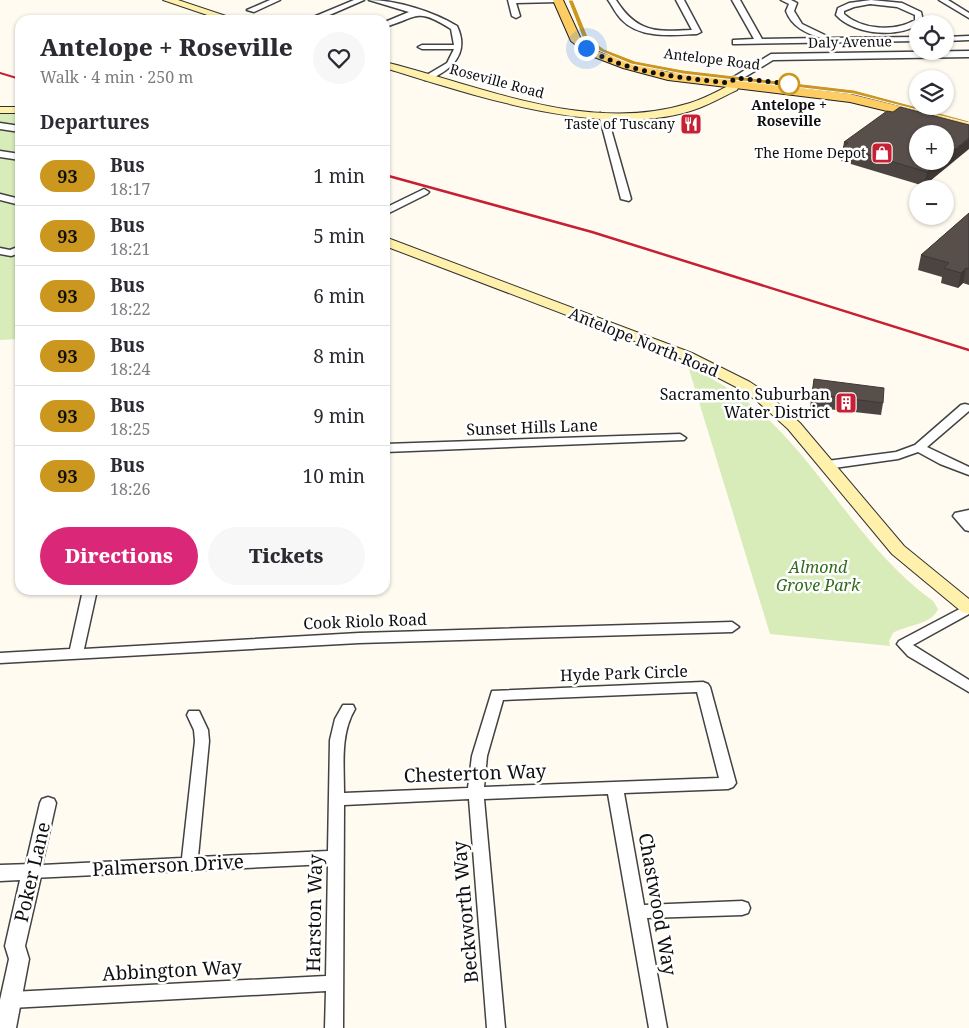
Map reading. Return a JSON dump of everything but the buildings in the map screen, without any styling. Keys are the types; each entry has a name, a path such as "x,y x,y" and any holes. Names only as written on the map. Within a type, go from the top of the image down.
{"main road":[{"path":"168,0 217,15"},
{"path":"558,0 575,13"},
{"name":"Antelope Road","path":"558,0 575,39 600,56 657,74 854,92 966,125"},
{"name":"Antelope Road","path":"570,0 585,38 617,57 662,69 733,82"},
{"name":"Roseville Road","path":"390,67 529,106 603,115 671,106 707,94 733,82"},
{"path":"0,110 15,110"},
{"name":"Antelope North Road","path":"390,243 708,365 744,386 779,412 827,465 898,550 925,574 969,608"}],"street":[{"path":"251,10 276,0"},
{"path":"322,15 360,0"},
{"path":"373,0 438,18 452,25 456,31 457,56 452,63 428,78"},
{"path":"516,16 512,1 558,0"},
{"path":"612,0 626,20 636,26 665,32 697,32 680,0"},
{"path":"736,0 759,42"},
{"path":"785,0 793,4 792,18 801,26 837,40"},
{"path":"944,0 952,0"},
{"path":"944,0 969,16"},
{"path":"869,1 905,7 919,16 919,21 913,26 889,30 860,26 845,20 840,15 841,10 847,6 869,1"},
{"path":"390,23 416,12"},
{"path":"959,38 969,29"},
{"path":"889,30 906,54"},
{"path":"954,38 969,38"},
{"path":"736,42 909,39"},
{"path":"422,47 457,47"},
{"name":"Daly Avenue","path":"733,82 771,58 969,54"},
{"path":"603,115 626,199"},
{"path":"0,126 15,128"},
{"path":"0,134 10,127"},
{"path":"0,154 15,156"},
{"path":"390,209 424,192"},
{"path":"0,197 15,201"},
{"path":"0,251 15,251"},
{"path":"827,465 898,455 919,448 965,407 969,408"},
{"name":"Sunset Hills Lane","path":"390,448 680,438"},
{"path":"919,448 969,471"},
{"path":"969,514 958,516 969,526"},
{"path":"76,653 89,595"},
{"path":"969,608 904,644 914,653 969,686"},
{"name":"Cook Riolo Road","path":"0,658 359,638 732,627"},
{"name":"Hyde Park Circle","path":"476,793 477,766 497,696 703,687 728,783 615,787"},
{"name":"Harston Way","path":"334,1028 338,730 348,709"},
{"path":"189,864 202,741 201,730 194,715"},
{"name":"Chesterton Way","path":"337,799 615,787"},
{"name":"Chastwood Way","path":"615,787 658,1028"},
{"name":"Beckworth Way","path":"476,793 496,1028"},
{"name":"Poker Lane","path":"5,1028 19,959 15,946 48,803"},
{"name":"Palmerson Drive","path":"0,873 336,857"},
{"path":"638,912 742,908"},
{"name":"Abbington Way","path":"11,1000 335,984"}],"green space":[{"path":"15,111 15,339 0,340 0,112"},
{"name":"Almond Grove Park","path":"688,366 741,397 770,421 811,466 867,538 909,582 933,601 938,609 935,614 925,622 893,633 889,641 890,646 770,634"}],"railway":[{"path":"0,73 15,78"},
{"path":"390,176 592,232 969,350"}],"bus line":[{"name":"93","path":"570,0 585,38 602,50 633,62 683,72 854,92 969,121"}],"place":[{"name":"Antelope + Roseville","path":"789,84"},
{"name":"Taste of Tuscany","path":"691,124"},
{"name":"The Home Depot","path":"882,153"},
{"name":"Sacramento Suburban Water District","path":"846,403"}],"route":[{"path":"586,48 617,63 657,74 728,83 737,78 789,84"}]}
